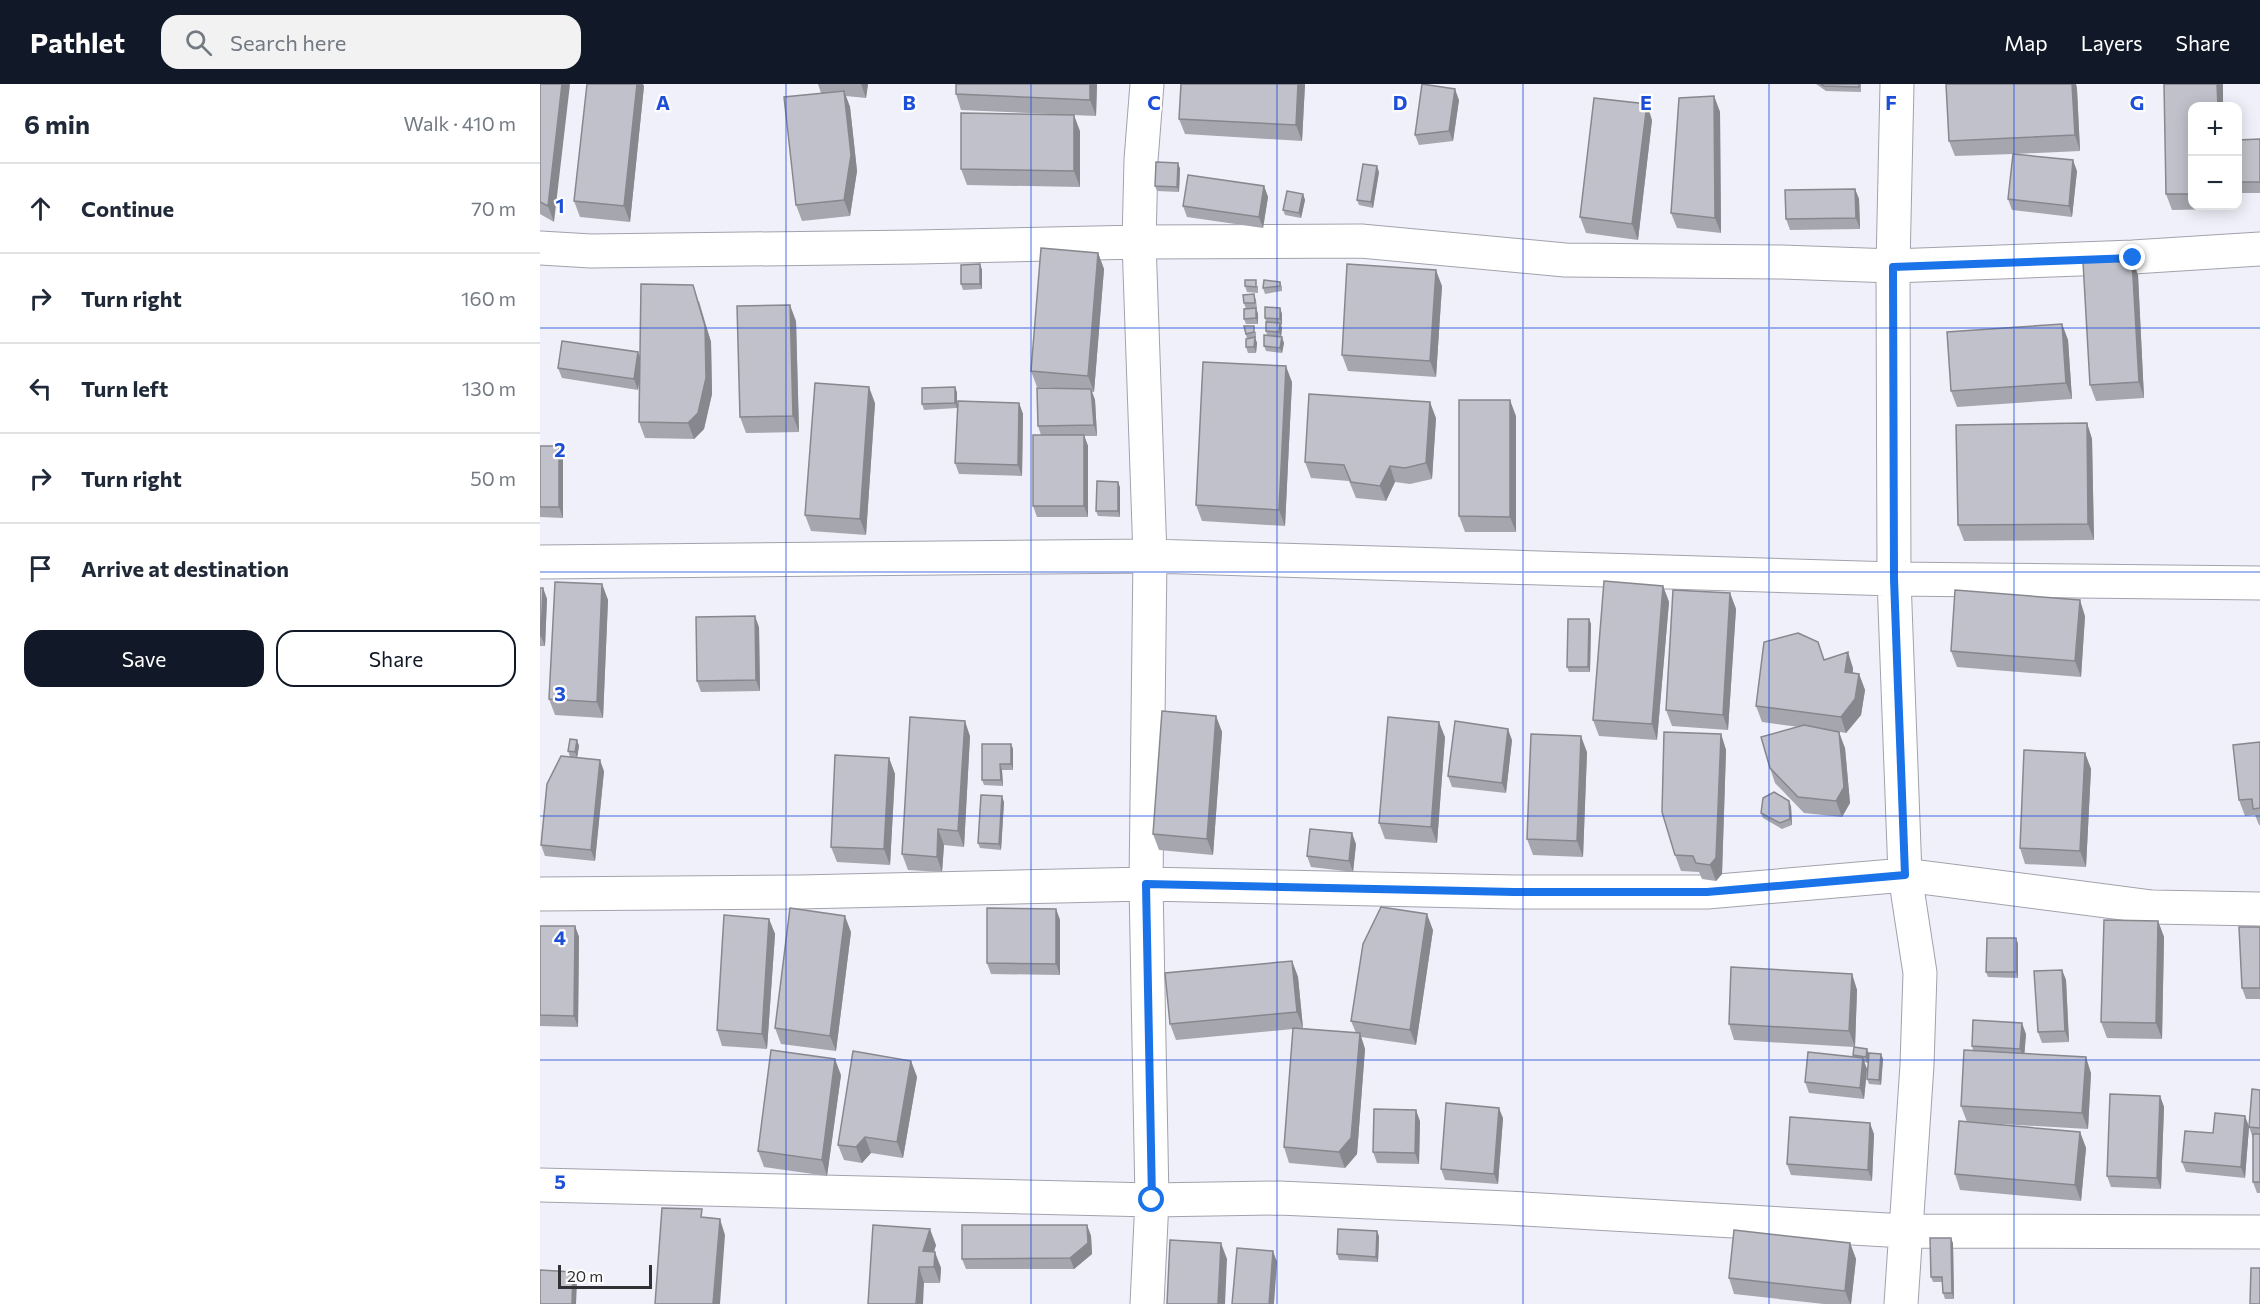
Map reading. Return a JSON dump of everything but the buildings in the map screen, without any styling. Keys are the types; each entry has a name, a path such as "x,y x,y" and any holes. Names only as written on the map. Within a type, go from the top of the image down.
{"street":[{"path":"1147,84 1141,160 1139,242 1150,556 1146,884 1152,1200 1148,1304"},
{"path":"1897,84 1893,267 1894,579 1905,875 1920,974 1917,1065 1901,1304"},
{"path":"540,248 602,251 1139,242 1362,241 1565,260 1782,262 1893,267 2133,258 2260,249"},
{"path":"540,562 1150,556 1894,579 2260,583"},
{"path":"540,894 812,892 1146,884 1514,892 1695,892 1905,875 2152,907 2260,909"},
{"path":"540,1185 1152,1200 1279,1198 1507,1208 1905,1231 2260,1233"}],"route":[{"path":"1152,1200 1146,884 1514,892 1707,892 1905,875 1894,579 1893,267 2133,258"}]}
